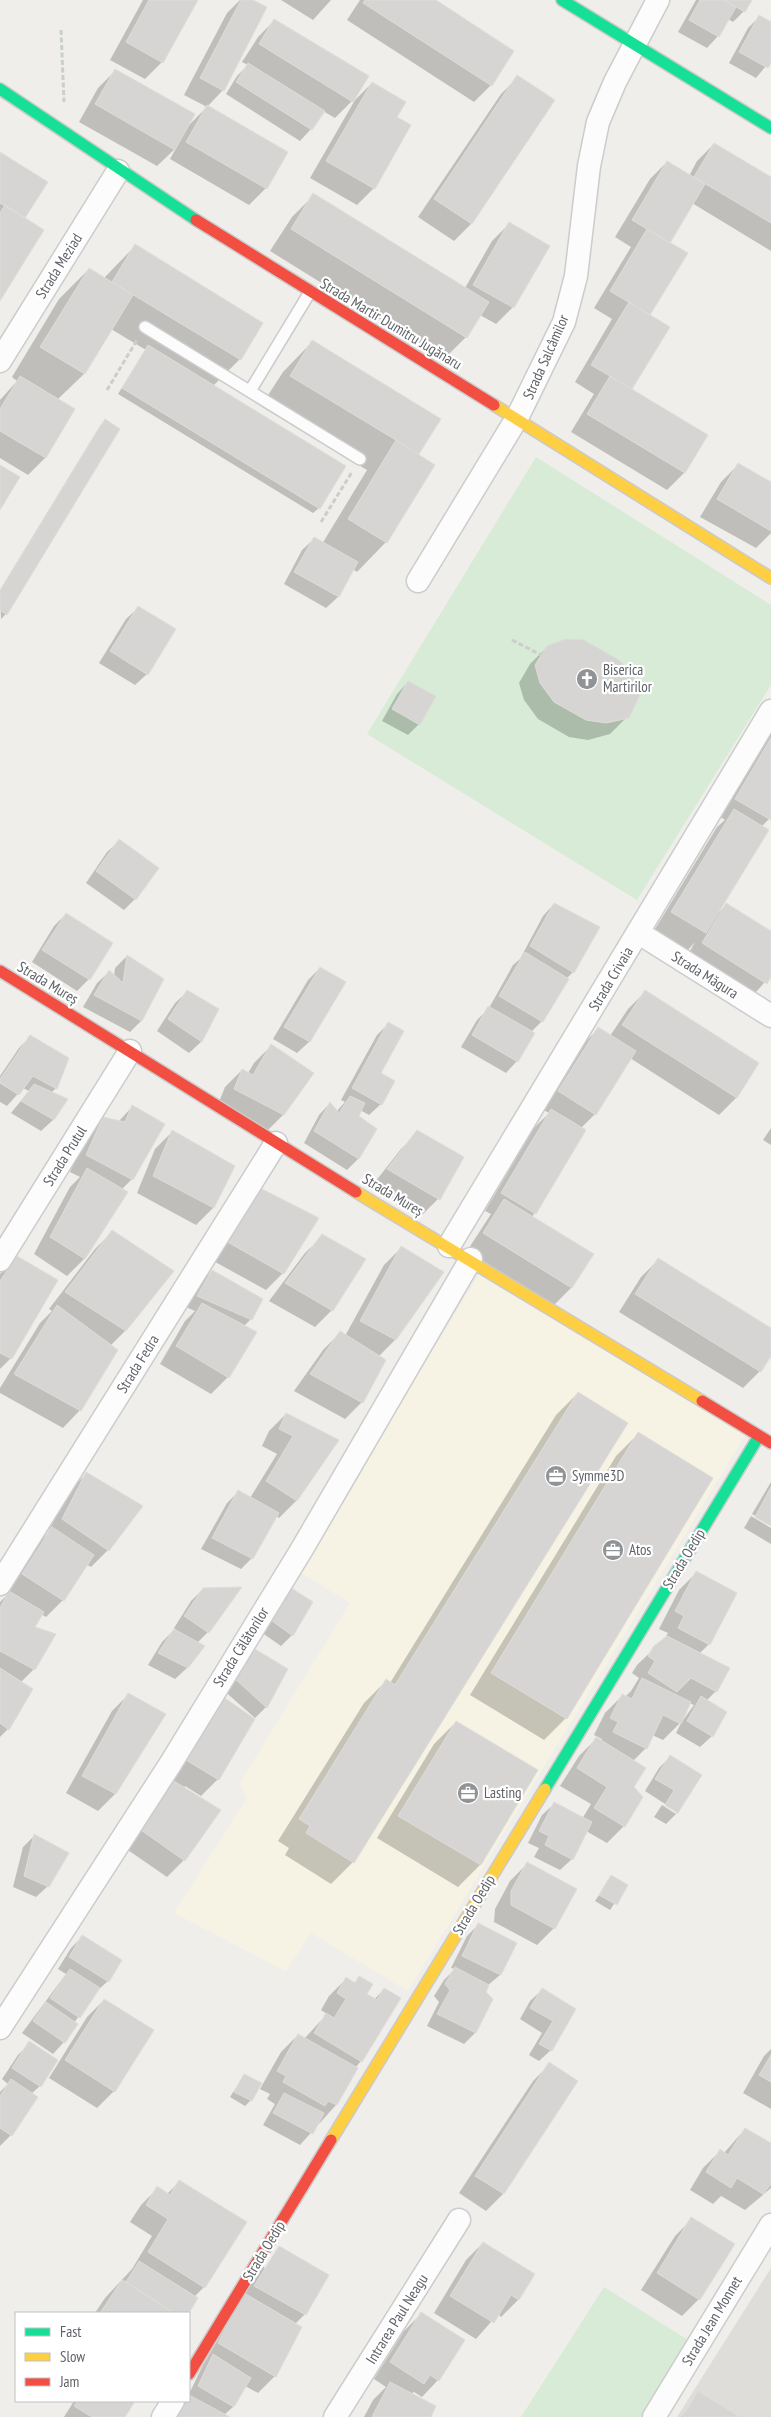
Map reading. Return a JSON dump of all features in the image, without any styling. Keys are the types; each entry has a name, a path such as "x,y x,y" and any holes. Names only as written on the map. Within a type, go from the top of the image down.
{"street":[{"path":"562,0 771,128"},
{"name":"Strada Salcâmilor","path":"418,581 518,418 564,322 576,276 589,166 598,122 615,82 658,0"},
{"name":"Strada Martir Dumitru Jugănaru","path":"0,89 118,171 310,292 518,418 771,578"},
{"name":"Strada Meziad","path":"0,361 118,171"},
{"name":"Strada Crivaia","path":"449,1246 771,711"},
{"name":"Strada Măgura","path":"639,933 771,1016"},
{"name":"Strada Mureș","path":"0,972 276,1143 471,1259 771,1443"},
{"name":"Strada Prutul","path":"0,1260 130,1051"},
{"name":"Strada Fedra","path":"0,1584 276,1143"},
{"name":"Strada Călătorilor","path":"0,2028 170,1763 292,1566 471,1259"},
{"name":"Strada Oedip","path":"190,2372 759,1436"},
{"name":"Intrarea Paul Neagu","path":"334,2417 459,2220"},
{"name":"Strada Jean Monnet","path":"654,2417 771,2225"},
{"path":"163,2417 172,2402"}],"lane":[{"path":"250,391 310,292"},
{"path":"145,327 360,459"}],"path":[{"path":"61,30 65,135"},
{"path":"107,390 145,327"},
{"path":"321,522 360,459"},
{"path":"512,640 541,655"}],"shaded area":[{"path":"481,1272 746,1434 408,1991 311,1933 286,1971 174,1913 247,1798 240,1783 350,1603 297,1570"},
{"path":"771,2268 771,2417 677,2417"}],"green space":[{"path":"536,457 771,605 771,685 637,900 367,734"},
{"path":"604,2287 688,2340 641,2417 521,2417"}],"building":[{"path":"149,0 198,0 163,63 126,42"},
{"path":"241,0 253,0 267,7 224,91 200,78"},
{"path":"365,0 436,0 514,51 492,86 363,3"},
{"path":"700,0 724,0 736,7 719,37 689,20"},
{"path":"724,0 752,0 745,12"},
{"path":"759,15 771,22 771,63 768,68 739,52"},
{"path":"274,19 369,76 353,102 259,44"},
{"path":"248,63 325,111 312,130 236,82"},
{"path":"115,69 195,114 175,150 95,104"},
{"path":"517,75 555,100 472,224 434,199"},
{"path":"372,82 406,102 397,117 411,125 375,189 326,161"},
{"path":"207,105 288,152 267,189 186,142"},
{"path":"714,143 771,177 771,223 694,177"},
{"path":"0,152 48,182 25,218 0,203"},
{"path":"667,161 705,184 670,243 632,220"},
{"path":"313,193 489,302 467,338 291,229"},
{"path":"5,205 44,230 0,301 0,213"},
{"path":"509,222 550,246 514,308 473,285"},
{"path":"647,229 688,253 650,315 610,291"},
{"path":"135,244 263,323 241,360 112,282"},
{"path":"89,268 133,295 85,374 40,347"},
{"path":"629,302 670,327 632,389 591,365"},
{"path":"312,340 441,419 419,454 290,376"},
{"path":"148,345 346,466 320,509 122,388"},
{"path":"20,376 75,409 46,458 0,431 0,409"},
{"path":"610,376 708,435 685,473 587,414"},
{"path":"105,419 120,429 7,615 0,610 0,591"},
{"path":"396,440 435,465 387,543 348,519"},
{"path":"738,463 771,482 771,531 717,499"},
{"path":"0,465 20,477 0,510"},
{"path":"314,537 358,562 339,597 294,572"},
{"path":"138,606 176,629 148,675 110,651"},
{"name":"Biserica Martirilor","path":"565,639 584,640 619,660 633,674 640,695 629,718 606,723 586,720 554,702 540,683 535,665 547,646"},
{"path":"408,681 436,696 420,725 392,709"},
{"path":"771,738 771,820 735,799"},
{"path":"734,809 769,830 706,933 671,912"},
{"path":"119,839 159,868 136,900 96,871"},
{"path":"554,903 600,927 574,973 530,946"},
{"path":"726,903 771,931 771,977 767,984 702,943"},
{"path":"66,913 113,943 90,980 42,950"},
{"path":"525,952 569,979 543,1022 499,996"},
{"path":"127,955 164,979 142,1021 94,995 109,970 123,983"},
{"path":"320,967 346,982 310,1042 284,1027"},
{"path":"187,990 219,1009 202,1042 168,1019"},
{"path":"645,990 759,1063 737,1098 622,1025"},
{"path":"488,1006 535,1033 518,1062 472,1035"},
{"path":"388,1022 404,1031 381,1073 395,1081 382,1105 352,1088"},
{"path":"598,1027 636,1051 596,1115 558,1091"},
{"path":"30,1035 69,1058 57,1089 33,1076 19,1095 0,1083 0,1079"},
{"path":"271,1044 314,1073 284,1115 234,1089 242,1069 253,1075"},
{"path":"34,1084 68,1099 54,1120 21,1101"},
{"path":"350,1096 365,1103 359,1116 377,1129 359,1159 314,1131 330,1102 339,1113"},
{"path":"132,1105 165,1124 133,1180 86,1155 103,1117 125,1122"},
{"path":"551,1109 586,1130 536,1214 501,1193"},
{"path":"172,1130 235,1166 214,1208 153,1176"},
{"path":"417,1130 464,1157 440,1200 387,1169"},
{"path":"87,1168 128,1192 85,1259 50,1237"},
{"path":"258,1187 319,1218 284,1274 224,1240"},
{"path":"504,1199 594,1254 572,1288 483,1233"},
{"path":"112,1230 174,1271 126,1331 65,1292"},
{"path":"322,1234 366,1259 333,1311 285,1283"},
{"path":"401,1246 444,1272 396,1340 360,1321"},
{"path":"17,1256 58,1280 12,1359 0,1353 0,1281"},
{"path":"658,1258 771,1328 771,1356 761,1372 635,1294"},
{"path":"212,1270 263,1299 252,1320 197,1296"},
{"path":"202,1303 257,1332 229,1378 176,1346"},
{"path":"57,1305 118,1350 81,1411 14,1374"},
{"path":"340,1331 386,1360 363,1403 310,1374"},
{"path":"578,1392 628,1423 354,1863 306,1833 310,1826 299,1819 386,1679 395,1685"},
{"path":"286,1413 339,1440 297,1501 266,1481 293,1436 279,1429"},
{"path":"638,1432 713,1478 567,1719 491,1673"},
{"path":"86,1472 143,1506 109,1551 62,1519"},
{"path":"771,1487 771,1526 755,1517"},
{"path":"238,1490 279,1513 253,1559 212,1538"},
{"path":"52,1527 94,1555 64,1601 22,1574"},
{"path":"696,1571 737,1593 710,1645 678,1628 684,1616 675,1611"},
{"path":"285,1584 313,1602 293,1636 268,1618"},
{"path":"242,1587 209,1633 184,1616 203,1588"},
{"path":"9,1591 44,1612 35,1627 56,1634 35,1670 0,1651 0,1608"},
{"path":"174,1629 205,1646 188,1668 158,1653"},
{"path":"667,1636 730,1668 717,1692 691,1678 677,1692 648,1673 655,1661 648,1656 654,1646"},
{"path":"250,1646 288,1669 267,1708 233,1677"},
{"path":"0,1668 33,1689 9,1730 0,1723"},
{"path":"642,1678 691,1702 681,1724 663,1715 647,1749 613,1732 618,1722 610,1718 622,1694 632,1699"},
{"path":"128,1693 166,1714 116,1794 82,1776"},
{"path":"219,1694 255,1719 219,1780 181,1757"},
{"path":"701,1696 727,1712 713,1737 687,1721"},
{"name":"Lasting","path":"456,1721 538,1770 481,1865 398,1816"},
{"path":"596,1737 646,1768 634,1787 643,1797 625,1827 594,1808 607,1787 577,1768"},
{"path":"670,1755 702,1775 678,1813 665,1805 674,1790 655,1779"},
{"path":"169,1778 221,1810 185,1861 138,1828"},
{"path":"554,1802 592,1822 573,1860 545,1845 549,1836 539,1831"},
{"path":"34,1834 69,1853 49,1887 24,1876"},
{"path":"527,1862 577,1889 555,1929 511,1905 511,1891"},
{"path":"611,1875 628,1885 617,1905 599,1895"},
{"path":"478,1923 517,1943 501,1975 462,1956"},
{"path":"82,1935 122,1960 109,1982 69,1957"},
{"path":"455,1967 489,1985 486,1992 493,1999 476,2033 437,2014 450,1990 445,1984"},
{"path":"70,1969 100,1988 80,2018 50,1998"},
{"path":"359,1976 373,1984 367,1994 377,2000 384,1988 401,1998 362,2062 314,2033 326,2013 334,2018 346,1999 337,1993 346,1977 355,1983"},
{"path":"542,1988 576,2009 552,2051 539,2044 553,2021 530,2008"},
{"path":"104,1999 154,2030 115,2092 65,2060"},
{"path":"46,2002 78,2024 65,2043 33,2021"},
{"path":"298,2034 358,2068 337,2105 328,2101 325,2106 283,2082 286,2076 277,2071"},
{"path":"29,2041 58,2060 41,2087 12,2068"},
{"path":"771,2055 771,2082 759,2075"},
{"path":"549,2062 578,2081 504,2194 475,2176"},
{"path":"244,2074 262,2083 252,2101 234,2092"},
{"path":"11,2079 38,2097 12,2136 0,2128 0,2096"},
{"path":"284,2093 324,2113 313,2134 273,2113"},
{"path":"745,2128 771,2143 771,2184 763,2194 737,2178 731,2188 706,2172 720,2149 728,2155"},
{"path":"179,2180 247,2222 205,2288 148,2252 168,2219 146,2205 157,2186 170,2195"},
{"path":"691,2217 735,2244 700,2300 657,2273"},
{"path":"483,2242 535,2274 519,2300 511,2295 494,2323 450,2296"},
{"path":"279,2246 329,2275 306,2315 254,2286"},
{"path":"139,2261 198,2298 190,2312 172,2312 126,2282"},
{"path":"122,2280 172,2312 101,2312"},
{"path":"244,2293 302,2327 276,2377 218,2343"},
{"path":"421,2312 465,2340 439,2381 430,2375 424,2384 390,2362"},
{"path":"213,2354 251,2378 234,2407 198,2386"},
{"path":"390,2382 436,2406 431,2417 372,2417"},
{"path":"698,2391 740,2417 683,2417"},
{"path":"190,2396 230,2417 175,2417 183,2402 190,2402"},
{"path":"77,2402 134,2403 125,2417 92,2417 74,2406"}],"traffic: fast":[{"path":"562,0 771,128"},
{"path":"0,89 196,220"},
{"path":"545,1789 759,1436"}],"traffic: slow":[{"path":"494,405 771,578"},
{"path":"356,1192 702,1401"},
{"path":"331,2140 545,1789"}],"traffic: jam":[{"path":"196,220 494,405"},
{"path":"0,971 356,1192"},
{"path":"702,1401 771,1443"},
{"path":"190,2372 331,2140"}],"place":[{"name":"Biserica Martirilor","path":"587,679"},
{"name":"Symme3D","path":"556,1476"},
{"name":"Atos","path":"613,1550"},
{"name":"Lasting","path":"468,1793"}]}
